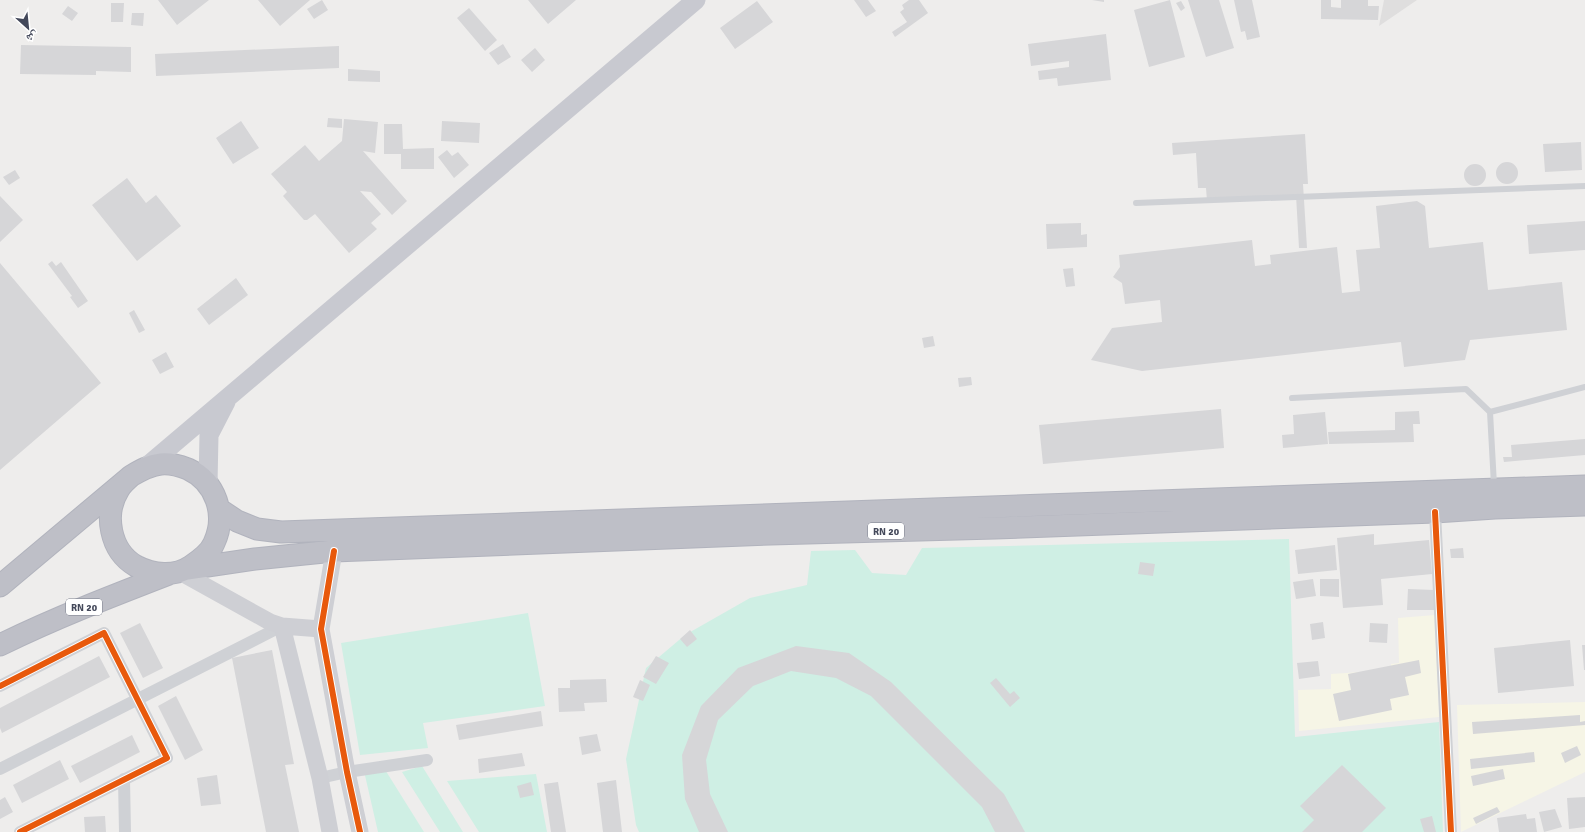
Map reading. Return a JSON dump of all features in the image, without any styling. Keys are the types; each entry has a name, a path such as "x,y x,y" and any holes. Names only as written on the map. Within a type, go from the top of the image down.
{"highway":[{"path":"0,586 138,471 162,464 179,466 195,472 208,484 215,495 219,509 220,527 214,544 203,559 179,571 152,572 135,565 122,554 114,539 110,522 112,504 119,488 138,471"},
{"name":"RN 20","path":"219,509 238,521 257,529 281,532 1585,486"},
{"name":"RN 20","path":"0,646 37,627 86,606 179,571 255,559 334,551 770,534 995,528 1435,512 1585,505"}],"main road":[{"path":"138,471 696,0"},
{"path":"208,484 209,435 230,394"}],"street":[{"path":"1435,512 1451,832"},
{"path":"334,551 322,629 347,772 360,832"},
{"path":"179,571 263,619 282,626 322,629"},
{"path":"0,769 282,626"},
{"path":"282,626 320,778 330,832"},
{"path":"0,686 104,633 167,758 20,832"},
{"path":"320,778 347,772 427,760"},
{"path":"124,779 125,832"}],"lane":[{"path":"1136,203 1585,186"},
{"path":"1490,412 1585,387"},
{"path":"1292,398 1466,389 1490,412 1494,489"}],"shaded area":[{"path":"1384,0 1417,0 1379,26"},
{"path":"1435,615 1439,717 1299,731 1298,690 1331,689 1331,674 1391,670 1391,664 1399,663 1398,618"},
{"path":"1585,702 1585,772 1461,832 1457,705"}],"green space":[{"path":"1289,539 1295,737 1439,722 1443,832 639,832 636,825 626,759 646,668 685,635 750,598 807,585 811,551 855,550 872,573 906,575 922,548"},
{"path":"528,613 545,706 423,723 428,748 360,755 341,643"},
{"path":"422,766 463,832 440,832 402,772"},
{"path":"384,768 424,832 378,832 364,771"},
{"path":"536,774 547,832 479,832 447,781"}],"building":[{"path":"158,0 209,0 177,25"},
{"path":"258,0 310,0 280,26"},
{"path":"322,0 328,10 314,19 307,9"},
{"path":"528,0 576,0 548,24"},
{"path":"854,0 868,0 876,11 866,17"},
{"path":"909,0 919,0 928,13 895,37 892,32 907,22 900,12 904,9 902,5"},
{"path":"1092,0 1104,0 1104,2"},
{"path":"1170,0 1185,57 1149,67 1134,10"},
{"path":"1188,0 1219,0 1234,48 1206,57"},
{"path":"1234,0 1252,0 1260,37 1247,40 1245,31 1241,32"},
{"path":"1321,0 1331,0 1331,7 1341,8 1341,0 1368,0 1368,6 1379,6 1378,20 1321,19"},
{"path":"757,1 773,22 735,49 720,28"},
{"path":"1181,1 1185,8 1181,11 1176,3"},
{"path":"111,3 124,3 123,22 111,22"},
{"path":"68,6 78,13 72,21 62,14"},
{"path":"469,8 497,40 485,51 457,18"},
{"path":"132,13 144,13 143,26 131,25"},
{"path":"1106,34 1111,80 1058,86 1057,78 1039,80 1038,71 1069,67 1069,61 1031,66 1028,44"},
{"path":"503,44 511,57 498,65 489,53"},
{"path":"21,45 131,47 131,72 96,71 96,75 20,74"},
{"path":"339,46 339,68 156,76 155,54"},
{"path":"535,48 545,60 532,72 521,60"},
{"path":"348,69 380,71 380,82 348,81"},
{"path":"328,118 342,119 342,128 327,127"},
{"path":"344,119 378,122 375,153 363,151 407,201 392,215 371,192 360,191 381,214 371,223 377,229 349,253 315,214 307,220 304,220 283,196 287,192 271,174 305,145 319,161 342,141"},
{"path":"241,121 259,148 233,164 216,138"},
{"path":"442,121 480,123 479,143 441,141"},
{"path":"384,124 402,124 403,149 434,148 434,169 401,169 401,154 384,154"},
{"path":"1305,134 1308,184 1303,184 1307,248 1299,248 1296,195 1207,201 1206,188 1198,188 1196,153 1173,155 1172,143"},
{"path":"1581,142 1582,170 1545,172 1543,144"},
{"path":"447,150 452,156 458,152 469,165 454,178 438,157"},
{"path":"1507,162 1515,165 1518,173 1515,181 1507,184 1499,181 1496,173 1499,165"},
{"path":"1475,164 1483,167 1486,175 1483,183 1475,186 1467,183 1464,175 1467,167"},
{"path":"15,170 20,178 9,185 3,177"},
{"path":"127,178 146,203 156,195 181,226 137,261 92,205"},
{"path":"0,196 23,220 0,242"},
{"path":"1417,201 1425,206 1429,248 1483,242 1488,290 1562,282 1567,330 1470,340 1465,360 1404,367 1401,342 1142,371 1091,360 1112,328 1162,322 1160,300 1125,304 1122,283 1113,277 1120,267 1119,255 1252,240 1255,266 1271,264 1270,255 1337,247 1342,293 1360,291 1356,250 1380,248 1376,206"},
{"path":"1585,221 1585,250 1529,254 1527,225"},
{"path":"1081,223 1081,235 1087,234 1087,247 1047,249 1046,224"},
{"path":"52,261 56,266 61,262 88,301 78,308 70,297 72,296 48,264"},
{"path":"0,263 101,383 0,470"},
{"path":"1073,268 1075,286 1066,287 1063,269"},
{"path":"236,278 248,295 209,325 197,309"},
{"path":"134,310 145,330 139,333 129,313"},
{"path":"933,336 935,346 924,348 922,338"},
{"path":"166,352 174,367 160,374 152,360"},
{"path":"971,377 972,385 959,387 958,378"},
{"path":"1221,409 1224,448 1043,464 1039,425"},
{"path":"1419,411 1420,424 1413,424 1414,442 1329,444 1328,432 1395,430 1395,412"},
{"path":"1325,412 1328,444 1283,448 1282,435 1294,434 1293,415"},
{"path":"1585,439 1585,455 1504,462 1503,457 1512,457 1511,445"},
{"path":"1374,534 1374,545 1429,540 1432,574 1381,579 1383,605 1343,608 1337,538"},
{"path":"1335,545 1337,570 1298,574 1295,550"},
{"path":"1463,548 1464,558 1451,558 1450,549"},
{"path":"1140,562 1155,564 1153,576 1138,574"},
{"path":"1313,579 1316,596 1296,599 1293,582"},
{"path":"1320,579 1339,579 1339,597 1320,596"},
{"path":"1408,589 1434,590 1434,610 1407,610"},
{"path":"1323,622 1325,638 1312,640 1310,624"},
{"path":"140,623 163,668 143,678 120,633"},
{"path":"1370,623 1388,624 1387,643 1369,642"},
{"path":"690,630 697,639 687,647 680,639"},
{"path":"1570,640 1574,686 1498,693 1494,648"},
{"path":"1582,645 1585,645 1585,670 1584,670"},
{"path":"796,646 849,653 891,682 1004,794 1025,832 995,832 982,807 871,696 836,678 791,671 753,686 718,720 706,760 710,794 728,832 699,832 685,799 682,755 701,706 738,668"},
{"path":"272,650 294,764 285,765 299,832 266,832 232,658"},
{"path":"99,656 110,677 2,733 0,728 0,708"},
{"path":"656,656 669,663 656,684 643,677"},
{"path":"1419,660 1421,673 1405,677 1409,695 1390,699 1392,710 1339,721 1333,694 1351,690 1348,674"},
{"path":"1318,661 1320,676 1299,679 1297,663"},
{"path":"996,678 1010,694 1014,691 1020,698 1010,707 990,683"},
{"path":"606,679 607,702 584,703 585,711 559,712 558,688 570,688 570,680"},
{"path":"640,680 650,685 643,701 633,697"},
{"path":"176,696 203,750 185,760 158,706"},
{"path":"541,711 543,726 459,740 456,725"},
{"path":"1580,715 1580,722 1585,721 1585,725 1473,734 1472,722"},
{"path":"597,734 601,751 582,755 579,737"},
{"path":"132,735 140,752 80,783 71,766"},
{"path":"1577,746 1581,755 1565,763 1561,753"},
{"path":"1534,752 1535,762 1471,769 1470,759"},
{"path":"522,753 525,766 479,773 478,759"},
{"path":"60,760 69,779 22,803 13,785"},
{"path":"1342,765 1386,808 1362,832 1302,832 1314,820 1300,806"},
{"path":"1503,769 1505,779 1473,786 1471,776"},
{"path":"217,775 221,804 201,806 197,778"},
{"path":"616,780 622,832 603,832 597,783"},
{"path":"531,782 534,795 520,798 517,786"},
{"path":"558,782 566,832 551,832 544,784"},
{"path":"5,797 13,812 0,819 0,800"},
{"path":"1585,797 1585,827 1569,829 1567,798"},
{"path":"1497,807 1500,812 1476,824 1473,818"},
{"path":"1555,809 1562,827 1544,832 1539,812"},
{"path":"1526,814 1527,819 1535,818 1537,832 1499,832 1497,818"},
{"path":"105,816 106,832 85,832 84,817"},
{"path":"1432,816 1436,832 1424,832 1420,819"}],"cycle path":[{"path":"1435,512 1451,832"},
{"path":"334,551 321,629 347,772 360,832"},
{"path":"0,686 104,633 167,758 20,832"}]}
